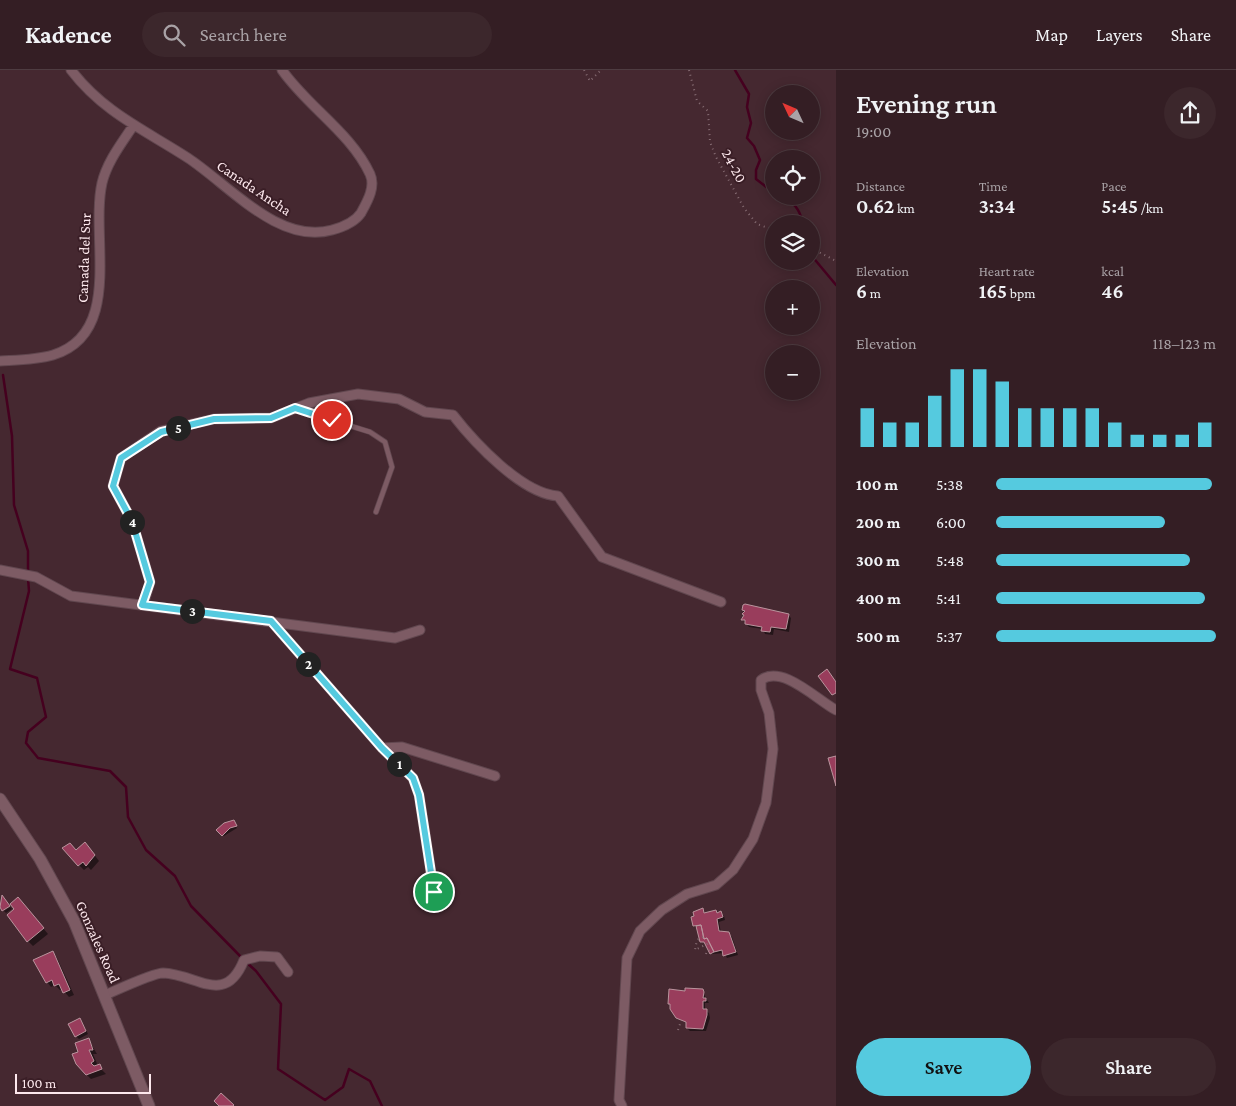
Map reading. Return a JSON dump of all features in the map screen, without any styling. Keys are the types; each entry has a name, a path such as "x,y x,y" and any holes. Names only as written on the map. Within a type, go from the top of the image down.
{"street":[{"name":"Canada Ancha","path":"71,70 86,89 133,126 188,158 256,210 281,225 306,233 324,233 342,227 358,216 370,197 372,176 362,158 292,84 282,70"},
{"name":"Canada del Sur","path":"0,361 40,358 62,352 77,344 90,326 96,309 98,291 98,224 101,187 107,168 133,126"},
{"path":"142,605 150,582 132,521 113,486 121,458 161,432 214,419 271,418 309,403 358,394 399,400 425,412 453,415 468,435 515,478 550,495 558,496 602,557 721,602"},
{"path":"0,570 36,577 71,596 395,638 420,630"},
{"path":"271,621 382,748 413,778 419,795 434,892"},
{"path":"622,1106 619,1100 621,1028 626,958 640,931 662,910 687,894 716,885 733,870 753,839 766,803 773,748 769,713 761,690 761,680 766,676 778,675 801,687 836,710"},
{"path":"382,748 402,747 496,776"},
{"name":"Gonzales Road","path":"0,799 58,890 74,921 149,1106"},
{"path":"105,995 162,973 206,985 227,984 238,974 244,960 260,956 277,956 288,972"}],"lane":[{"path":"295,408 370,432 385,442 392,467 376,512"}],"path":[{"path":"584,70 590,81 601,70"},
{"name":"24-20","path":"690,70 697,101 708,111 710,142 716,157 744,208 757,224 765,227"},
{"path":"820,253 836,261"},
{"path":"703,937 697,940 695,950 709,943"},
{"path":"706,954 707,951 714,949"},
{"path":"678,1030 681,1021"}],"building":[{"path":"743,605 789,614 786,629 771,627 770,632 761,631 762,627 745,624 745,620 741,620 744,615 742,614 745,611 742,610"},
{"path":"827,669 836,682 836,693 832,695 818,676"},
{"path":"836,756 836,786 828,758"},
{"path":"234,820 237,826 230,828 222,836 216,830 224,823"},
{"path":"85,842 95,855 86,866 83,862 78,866 62,848 70,843 76,850"},
{"path":"2,895 10,906 2,911 0,907"},
{"path":"18,897 44,928 27,942 7,915 14,909 10,904"},
{"path":"703,908 704,913 716,910 717,913 721,911 723,917 717,919 719,931 729,932 736,952 723,956 722,950 714,952 707,938 704,939 701,925 693,926 691,917 694,916 693,912"},
{"path":"701,925 704,939 707,938 714,952 710,954 704,942 700,942 696,926"},
{"path":"53,951 70,990 63,993 59,984 54,986 52,980 46,983 33,960"},
{"path":"685,988 703,989 703,998 706,998 706,1001 703,1001 703,1009 707,1009 707,1015 703,1029 686,1028 686,1022 676,1018 670,1009 670,1004 668,1004 669,989 685,991"},
{"path":"80,1018 86,1031 75,1037 68,1024"},
{"path":"89,1038 93,1050 89,1050 94,1061 91,1063 94,1066 100,1064 102,1069 86,1075 76,1064 72,1054 78,1052 75,1043"},
{"path":"221,1093 233,1106 219,1106 214,1101"}],"waterway":[{"path":"735,70 749,94 747,107 751,123 747,138 754,146 760,160 756,170 756,179 765,186"},
{"path":"794,205 800,215"},
{"path":"820,266 836,285"},
{"path":"3,375 12,436 14,505 28,551 28,573"},
{"path":"28,578 29,591 10,669 37,678 46,717 28,732 26,743 38,758 110,771 126,787 128,817 146,850 175,876 191,906 242,958"},
{"path":"246,962 256,971 281,1004 278,1069 325,1100 343,1087 349,1069 370,1081 382,1106"}],"route":[{"path":"332,420 295,408 271,418 214,419 161,432 121,458 113,486 132,521 150,582 142,605 271,621 382,748 413,778 419,795 434,892"}]}
